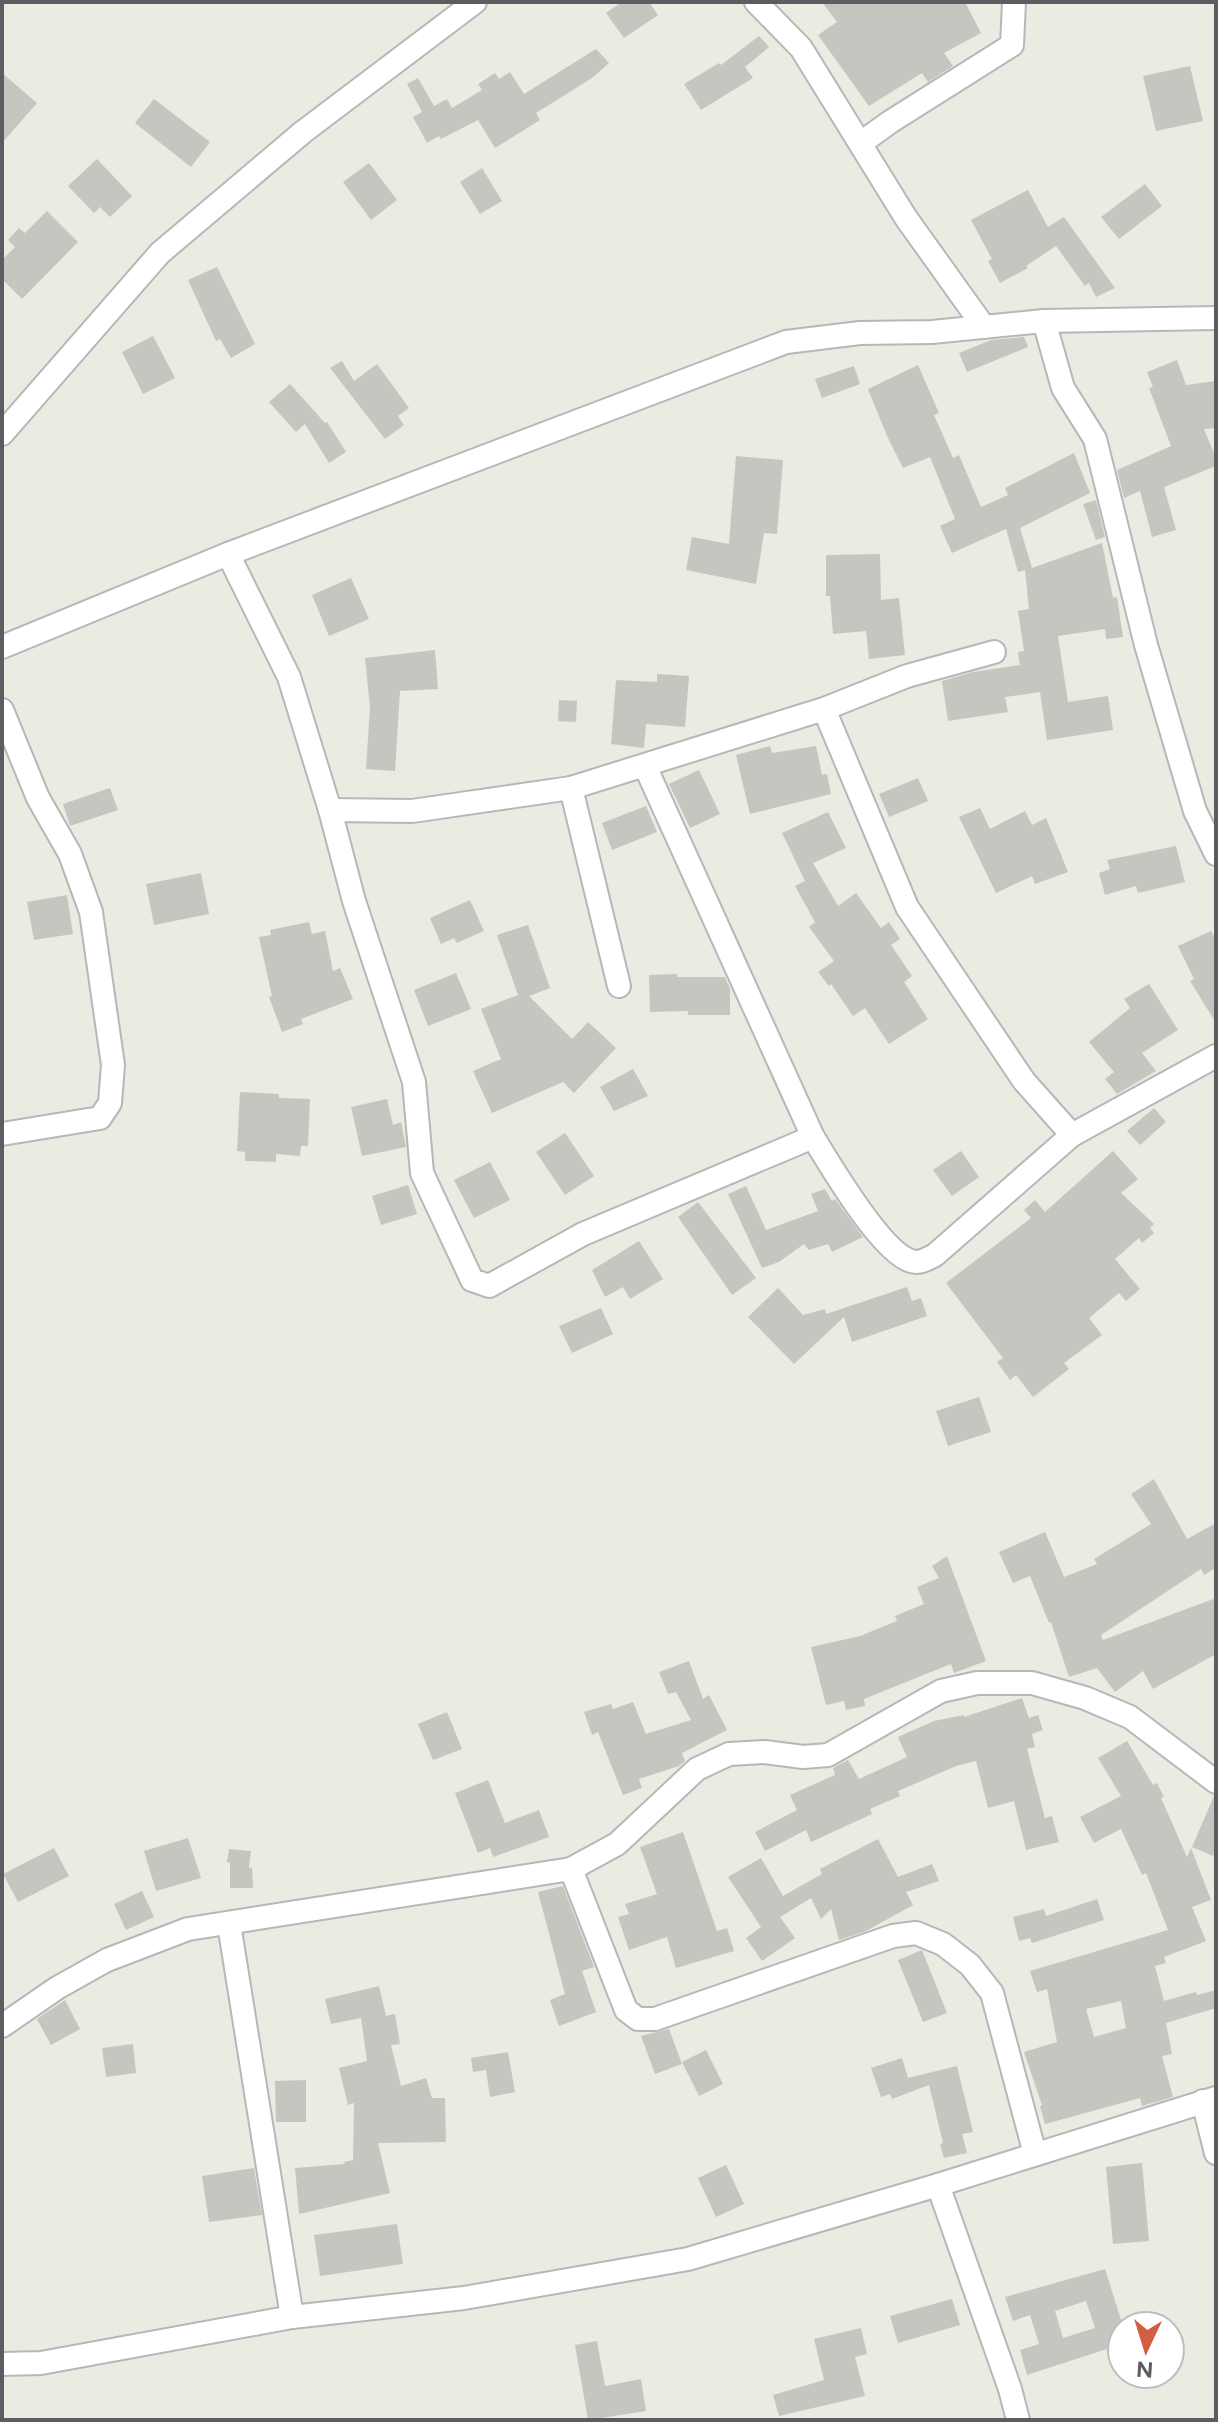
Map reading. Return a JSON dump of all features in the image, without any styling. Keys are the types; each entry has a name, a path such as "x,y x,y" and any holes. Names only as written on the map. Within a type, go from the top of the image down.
{"street":[{"path":"2,432 160,253 303,132 475,2"},
{"path":"756,2 801,48 906,218 984,327"},
{"path":"861,143 1012,45 1014,2"},
{"path":"2,647 228,554 786,342 860,333 932,332 1044,321 1216,318"},
{"path":"1044,321 1063,388 1095,439 1146,645 1195,811 1216,854"},
{"path":"228,554 289,677 354,901 414,1082 422,1173 472,1280 489,1286 583,1234 813,1137"},
{"path":"330,810 412,811 571,788 824,709 907,676 994,652"},
{"path":"824,709 907,907 1024,1081 1072,1135"},
{"path":"2,710 38,798 70,854 91,912 113,1065 110,1103 100,1118 2,1134"},
{"path":"645,766 813,1137 845,1192 897,1253 908,1260 919,1262 935,1255 1072,1135 1216,1056"},
{"path":"571,788 619,986"},
{"path":"2,2026 57,1988 107,1960 188,1929 571,1869 617,1844 697,1769 729,1754 828,1755 941,1691 977,1683 1032,1683 1085,1698 1130,1717 1216,1782"},
{"path":"571,1869 626,2010 638,2019 655,2019 893,1936 916,1933 943,1944 970,1965 992,1993 1035,2154"},
{"path":"229,1924 292,2317"},
{"path":"2,2364 41,2363 292,2317 464,2298 688,2259 1209,2100 1216,2153"},
{"path":"938,2185 1010,2389 1018,2420"}],"building":[{"path":"622,2 649,2 658,15 624,38 606,13"},
{"path":"822,2 965,2 981,33 944,53 953,66 928,82 922,73 869,106 818,35 837,22"},
{"path":"759,36 769,47 745,67 753,78 701,110 684,84 719,63 721,65"},
{"path":"596,49 609,63 592,78 536,113 540,120 495,148 478,120 427,143 413,117 422,112 407,84 418,78 434,106 447,99 452,108 482,90 478,84 495,73 499,79 510,72 524,94"},
{"path":"1190,66 1203,121 1156,131 1143,76"},
{"path":"2,73 37,103 2,143"},
{"path":"154,99 210,142 191,167 135,123"},
{"path":"97,159 132,196 110,217 100,207 94,213 68,186"},
{"path":"369,163 397,200 371,220 343,182"},
{"path":"482,168 502,201 480,214 460,182"},
{"path":"1145,184 1162,206 1119,239 1101,217"},
{"path":"1028,190 1048,227 1064,217 1115,288 1096,297 1089,283 1085,286 1056,246 1026,266 1028,268 1000,283 988,261 992,259 971,220"},
{"path":"47,211 78,242 22,299 2,279 2,260 15,247 8,240 19,228 25,233"},
{"path":"217,267 255,344 231,358 220,339 216,341 188,280"},
{"path":"153,336 175,378 143,394 122,352"},
{"path":"1024,337 1028,347 967,372 959,353 991,340"},
{"path":"1177,360 1186,385 1216,381 1216,428 1204,429 1216,458 1216,466 1164,487 1176,530 1152,537 1140,491 1124,498 1117,470 1171,446 1149,388 1153,387 1147,372"},
{"path":"342,361 354,381 377,364 409,408 398,416 404,425 385,439 330,368"},
{"path":"918,365 939,413 934,415 953,458 959,455 981,507 1008,495 1005,488 1074,453 1090,493 1020,528 1032,568 1102,543 1113,598 1117,597 1123,637 1106,639 1105,629 1058,636 1068,702 1108,696 1113,730 1047,740 1040,692 1005,697 1008,712 948,721 942,681 973,672 1020,665 1018,652 1024,651 1018,611 1029,609 1025,570 1018,572 1006,529 952,553 940,526 955,519 930,457 903,468 887,436 868,389"},
{"path":"854,366 860,384 822,398 815,379"},
{"path":"290,384 327,422 346,452 329,463 305,424 296,432 269,402"},
{"path":"736,456 783,460 777,534 764,533 756,584 686,570 692,537 729,544"},
{"path":"1096,500 1105,537 1096,540 1083,504"},
{"path":"880,554 881,600 899,598 905,655 869,659 866,631 833,634 830,596 826,596 826,555"},
{"path":"351,578 369,619 329,636 312,595"},
{"path":"435,650 438,689 400,691 395,771 366,769 370,707 365,658"},
{"path":"657,674 689,676 685,727 646,724 644,748 611,744 616,680 657,682"},
{"path":"559,700 577,701 576,722 558,721"},
{"path":"770,746 772,753 816,746 822,775 827,774 831,794 750,814 736,755"},
{"path":"699,770 720,814 690,828 669,784"},
{"path":"918,778 928,801 889,817 879,794"},
{"path":"110,788 118,810 70,826 63,804"},
{"path":"646,806 657,832 612,850 602,823"},
{"path":"980,808 990,829 1025,811 1032,825 1046,818 1068,872 1035,884 1032,876 996,893 959,817"},
{"path":"828,812 846,848 813,863 838,906 856,893 881,928 889,922 900,939 891,945 912,976 904,982 928,1019 889,1044 865,1008 853,1016 831,984 829,986 818,972 834,961 809,927 815,922 795,886 805,881 782,833"},
{"path":"1176,846 1185,882 1138,893 1136,886 1105,895 1099,873 1110,869 1107,860"},
{"path":"201,873 209,914 154,925 146,884"},
{"path":"67,895 73,934 34,940 27,902"},
{"path":"470,900 484,931 457,943 454,938 441,944 430,918"},
{"path":"309,922 312,934 325,931 333,971 340,968 353,999 301,1019 303,1024 282,1032 269,997 272,996 259,937 271,935 270,930"},
{"path":"528,925 550,988 529,996 572,1039 588,1022 616,1048 574,1093 563,1082 492,1113 473,1071 501,1059 481,1009 518,995 497,935"},
{"path":"1211,931 1216,940 1216,1023 1190,981 1194,979 1178,946"},
{"path":"456,973 471,1009 428,1026 414,990"},
{"path":"677,974 677,977 725,977 730,989 730,1015 688,1015 688,1011 650,1012 649,975"},
{"path":"1149,984 1178,1030 1142,1053 1156,1071 1117,1094 1105,1079 1114,1072 1089,1042 1130,1008 1124,999"},
{"path":"633,1069 648,1096 614,1111 600,1087"},
{"path":"240,1092 310,1099 308,1146 301,1146 300,1156 276,1154 276,1162 245,1161 245,1152 237,1151"},
{"path":"387,1099 393,1125 401,1122 406,1147 362,1156 351,1107"},
{"path":"1154,1108 1166,1122 1140,1145 1127,1131"},
{"path":"565,1133 594,1176 565,1195 536,1152"},
{"path":"961,1151 979,1177 952,1196 933,1170"},
{"path":"1113,1151 1138,1179 1121,1193 1154,1224 1150,1228 1154,1233 1142,1243 1139,1238 1115,1259 1140,1289 1126,1301 1119,1293 1089,1318 1102,1335 1064,1363 1069,1369 1033,1397 1016,1375 1010,1380 997,1362 1003,1358 946,1283 1031,1218 1024,1210 1035,1200 1045,1212"},
{"path":"490,1162 510,1200 474,1218 454,1180"},
{"path":"408,1185 417,1214 381,1225 372,1196"},
{"path":"746,1186 766,1230 818,1211 811,1194 825,1189 863,1237 832,1252 828,1244 809,1250 804,1244 779,1262 762,1268 728,1194"},
{"path":"698,1202 756,1278 732,1295 678,1217"},
{"path":"639,1241 663,1279 630,1299 623,1287 605,1297 592,1270"},
{"path":"907,1287 912,1301 921,1298 927,1316 852,1342 844,1317 794,1364 748,1317 778,1288 803,1315 825,1309 826,1314"},
{"path":"601,1308 613,1334 572,1353 559,1326"},
{"path":"979,1397 991,1432 948,1446 936,1411"},
{"path":"1154,1479 1187,1539 1216,1523 1216,1568 1204,1575 1201,1569 1101,1635 1103,1640 1216,1598 1216,1654 1153,1689 1143,1671 1115,1692 1097,1668 1069,1677 1051,1622 1030,1576 1013,1583 999,1552 1045,1532 1064,1577 1097,1564 1094,1559 1151,1524 1131,1494"},
{"path":"947,1556 986,1661 954,1673 951,1664 864,1699 865,1706 846,1710 844,1701 826,1705 811,1647 860,1636 897,1621 895,1616 924,1604 917,1587 939,1578 932,1566"},
{"path":"689,1661 703,1699 709,1695 727,1730 682,1753 685,1761 679,1766 639,1779 642,1788 623,1795 598,1732 592,1735 584,1712 611,1704 613,1709 633,1702 646,1734 691,1720 676,1692 668,1694 659,1672"},
{"path":"1022,1698 1029,1718 1038,1715 1043,1730 1032,1734 1035,1747 1027,1749 1045,1818 1052,1816 1059,1842 1026,1850 1014,1801 988,1808 976,1761 956,1766 898,1791 900,1796 870,1809 872,1814 811,1842 806,1830 765,1851 755,1832 797,1810 790,1795 835,1775 833,1768 848,1760 859,1779 907,1757 898,1737 934,1721 964,1717"},
{"path":"447,1712 462,1749 433,1760 418,1724"},
{"path":"1127,1741 1153,1785 1157,1783 1187,1857 1191,1848 1211,1900 1192,1907 1206,1941 1164,1957 1166,1963 1155,1966 1164,2001 1216,1990 1216,2008 1166,2023 1172,2054 1162,2056 1173,2097 1142,2106 1140,2098 1045,2124 1042,2105 1024,2052 1057,2042 1047,1989 1037,1992 1030,1971 1168,1930 1146,1873 1142,1875 1121,1829 1094,1843 1080,1817 1121,1796 1098,1758","holes":["1121,2001 1126,2028 1094,2037 1086,2009"]},
{"path":"488,1780 505,1823 539,1810 549,1837 493,1857 490,1848 478,1853 455,1793"},
{"path":"1214,1796 1216,1848 1213,1856 1192,1847"},
{"path":"683,1832 717,1931 727,1928 734,1951 676,1968 667,1937 629,1950 618,1917 629,1914 625,1904 657,1894 640,1847"},
{"path":"188,1838 201,1878 156,1891 144,1851"},
{"path":"878,1839 898,1877 932,1864 939,1881 906,1892 913,1905 866,1931 839,1940 831,1909 821,1919 811,1898 780,1917 795,1938 762,1961 746,1938 761,1927 728,1877 761,1858 783,1896 822,1874 820,1869"},
{"path":"54,1848 69,1876 18,1902 3,1874"},
{"path":"229,1849 251,1851 249,1868 252,1868 253,1888 230,1888"},
{"path":"563,1886 594,1967 582,1971 596,2012 559,2026 550,2000 565,1994 538,1892"},
{"path":"142,1891 154,1917 126,1930 114,1904"},
{"path":"1097,1899 1104,1920 1032,1943 1030,1938 1019,1941 1013,1917 1044,1909 1046,1916"},
{"path":"922,1950 947,2013 923,2022 898,1960"},
{"path":"379,1986 386,2016 395,2014 400,2044 391,2045 401,2086 426,2078 432,2098 445,2098 446,2142 378,2143 390,2193 299,2214 295,2168 345,2164 353,2160 354,2103 348,2105 339,2068 367,2061 361,2018 331,2024 325,1999"},
{"path":"65,2000 80,2029 51,2045 37,2019"},
{"path":"669,2029 682,2064 655,2074 641,2036"},
{"path":"133,2044 136,2073 106,2077 102,2048"},
{"path":"706,2050 723,2084 699,2096 682,2062"},
{"path":"508,2052 515,2092 490,2097 486,2070 473,2072 471,2058"},
{"path":"902,2058 908,2078 957,2066 973,2132 962,2134 967,2153 944,2158 929,2085 892,2099 890,2094 881,2097 871,2068"},
{"path":"306,2080 306,2122 276,2122 275,2081"},
{"path":"1142,2163 1149,2241 1113,2244 1106,2167"},
{"path":"726,2165 744,2204 716,2217 698,2178"},
{"path":"254,2168 262,2215 209,2222 202,2176"},
{"path":"397,2224 403,2264 320,2276 314,2235"},
{"path":"1105,2269 1118,2310 1106,2310 1106,2349 1027,2375 1020,2350 1039,2344 1030,2315 1013,2321 1005,2297","holes":["1086,2301 1095,2328 1063,2338 1055,2311"]},
{"path":"952,2299 960,2325 898,2343 890,2316"},
{"path":"861,2328 867,2354 855,2357 865,2396 779,2416 773,2395 824,2380 814,2339"},
{"path":"597,2341 605,2386 641,2379 646,2411 588,2420 575,2345"}]}
